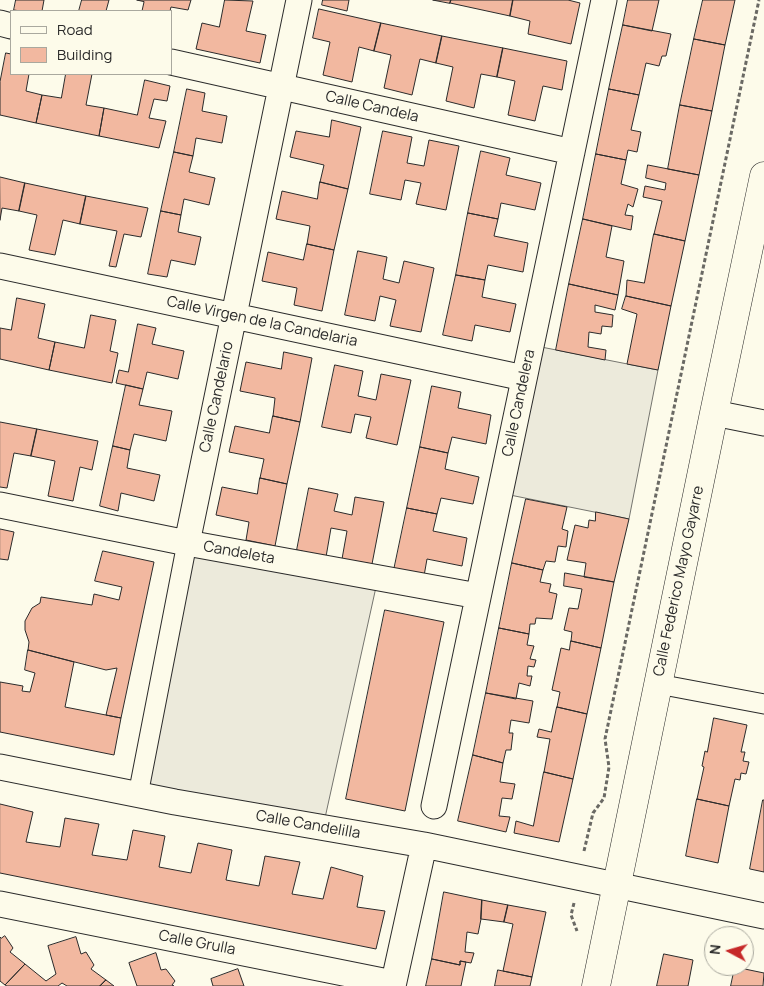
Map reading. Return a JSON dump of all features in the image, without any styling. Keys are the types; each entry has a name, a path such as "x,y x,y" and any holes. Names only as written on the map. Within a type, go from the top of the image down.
{"main road":[{"name":"Calle Federico Mayo Gayarre","path":"596,986 764,176"}],"street":[{"name":"Calle Candelario","path":"138,795 187,543 299,0"},
{"name":"Calle Candelera","path":"434,806 604,0"},
{"name":"Calle Candela","path":"172,62 572,152"},
{"name":"Calle Virgen de la Candelaria","path":"0,266 524,378"},
{"path":"714,413 764,423"},
{"name":"Candeleta","path":"0,506 187,543 478,596"},
{"path":"658,684 764,704"},
{"name":"Calle Candelilla","path":"0,767 138,795 424,845 764,916"},
{"path":"393,984 424,845"},
{"name":"Calle Grulla","path":"0,904 393,984"}],"path":[{"path":"582,857 593,813 604,798 609,767 605,739 759,0"}],"shaded area":[{"path":"531,345 658,370 629,519 500,493"},
{"path":"187,543 378,578 323,827 138,795"}],"building":[{"path":"16,0 44,0 42,10 14,10"},
{"path":"82,0 109,0 106,10 79,10"},
{"path":"137,0 191,0 188,10 171,7 170,10 142,10 144,2"},
{"path":"225,0 253,1 246,31 266,35 260,63 196,49 202,23 219,27"},
{"path":"323,0 349,0 347,11 322,5"},
{"path":"433,0 451,0 450,3"},
{"path":"451,0 513,0 510,16 450,3"},
{"path":"513,0 568,0 580,3 571,44 528,34 530,21 510,16"},
{"path":"628,0 659,0 652,31 623,25"},
{"path":"703,0 735,0 725,45 694,39"},
{"path":"319,9 381,23 374,51 359,47 352,82 323,75 330,42 313,38"},
{"path":"381,23 442,36 436,63 420,59 412,95 384,88 391,55 374,51"},
{"path":"623,25 671,34 666,56 662,56 659,66 646,63 639,95 609,89"},
{"path":"442,36 503,48 497,77 481,74 474,108 446,101 453,67 436,63"},
{"path":"694,39 725,45 712,111 680,105"},
{"path":"503,48 567,61 562,90 543,86 535,121 508,115 515,81 497,77"},
{"path":"6,53 10,54 10,75 29,75 26,91 42,95 36,123 0,115 0,82"},
{"path":"66,75 92,75 86,105 104,108 99,136 36,123 42,95 61,98"},
{"path":"145,80 170,86 167,101 154,99 149,118 166,121 159,148 99,136 104,108 137,115"},
{"path":"187,89 205,93 202,111 227,116 222,143 196,138 193,156 174,152"},
{"path":"609,89 639,95 631,130 641,132 637,152 628,150 626,160 596,154"},
{"path":"680,105 712,111 699,175 668,169"},
{"path":"332,120 361,127 348,189 320,182 324,165 290,157 296,131 329,137"},
{"path":"383,131 412,137 407,163 424,166 429,140 459,146 446,210 416,204 421,183 405,180 401,200 370,194"},
{"path":"481,151 510,158 506,175 541,183 535,210 501,203 498,219 468,213"},
{"path":"174,152 193,156 189,172 215,178 209,205 184,199 181,215 161,211"},
{"path":"596,154 626,160 621,184 638,189 633,207 628,204 625,215 633,216 631,230 583,219"},
{"path":"648,165 699,175 685,241 654,234 662,201 643,197 645,186 665,190 666,183 646,178"},
{"path":"0,177 25,183 19,211 2,208 0,220"},
{"path":"320,182 348,189 334,250 307,244 310,226 276,219 282,191 317,199"},
{"path":"25,183 86,196 80,224 63,220 55,255 29,250 37,215 19,211"},
{"path":"86,196 148,208 141,237 124,234 116,267 109,266 117,231 80,224"},
{"path":"161,211 181,215 178,232 201,237 195,265 171,260 167,277 148,274"},
{"path":"468,213 498,219 494,236 528,243 523,272 488,265 485,280 456,275"},
{"path":"583,219 612,226 606,257 624,261 618,295 569,284"},
{"path":"654,234 685,241 671,306 626,296 627,280 644,283"},
{"path":"307,244 334,250 322,311 294,305 297,288 262,281 268,252 303,260"},
{"path":"358,251 387,257 383,279 399,283 404,261 434,268 421,332 390,326 396,300 380,296 375,321 345,315"},
{"path":"456,275 485,280 482,297 516,304 510,332 475,325 472,341 443,335"},
{"path":"569,284 618,295 615,310 595,305 595,312 613,315 612,327 602,326 601,334 589,332 588,347 606,350 605,360 556,350"},
{"path":"626,296 671,306 658,370 627,364 637,314 622,309"},
{"path":"17,298 45,304 38,338 55,342 49,370 0,359 0,328 11,330"},
{"path":"91,315 116,320 110,351 118,353 112,383 49,370 55,342 84,348"},
{"path":"138,324 156,328 152,344 184,351 178,379 147,372 143,389 116,383 119,370 128,372"},
{"path":"284,352 312,358 300,422 273,416 275,398 240,391 246,362 281,369"},
{"path":"335,365 363,371 358,396 376,400 381,374 411,380 397,445 366,438 371,417 355,414 351,433 322,427"},
{"path":"126,385 143,389 139,405 172,411 166,441 134,434 130,450 113,446"},
{"path":"432,386 461,392 458,408 491,415 486,444 452,437 448,453 420,447"},
{"path":"273,416 300,422 287,484 260,478 264,459 229,452 235,426 269,433"},
{"path":"0,422 37,429 31,456 14,453 7,488 0,487"},
{"path":"37,429 98,441 92,470 80,467 73,501 48,496 55,461 31,456"},
{"path":"113,446 130,450 127,468 160,475 154,501 121,493 118,511 100,506"},
{"path":"420,447 448,453 445,469 479,477 473,504 441,498 437,514 407,508"},
{"path":"260,478 287,484 275,546 246,540 249,522 216,515 222,487 257,494"},
{"path":"309,488 338,494 334,511 352,515 355,497 384,502 372,564 342,559 347,531 331,528 326,557 297,550"},
{"path":"526,499 567,507 562,529 568,531 566,547 558,546 555,562 546,561 543,570 512,563"},
{"path":"407,508 437,514 433,531 467,538 462,566 427,559 424,576 394,570"},
{"path":"596,512 629,519 614,582 584,577 586,563 567,560 575,525 588,528 589,520 595,521"},
{"path":"0,529 14,532 8,560 0,559"},
{"path":"103,551 154,562 121,718 106,715 117,668 106,670 28,650 29,642 25,630 25,621 32,608 40,603 41,597 92,605 94,594 119,600 122,587 95,581"},
{"path":"512,563 543,570 540,582 551,584 549,592 557,594 552,619 536,618 535,624 530,624 529,634 499,628"},
{"path":"565,573 614,582 601,648 571,641 572,632 564,630 569,608 578,609 582,589 564,586"},
{"path":"385,610 444,622 405,811 346,799"},
{"path":"499,628 529,634 527,645 534,646 530,659 536,660 534,667 528,666 527,676 532,676 530,686 519,683 516,699 486,693"},
{"path":"571,641 601,648 587,714 557,707 560,692 552,690 561,648 569,650"},
{"path":"28,650 74,662 65,707 121,718 114,755 0,732 0,682 23,686 22,691 30,692 35,673 25,670"},
{"path":"486,693 533,701 529,723 511,720 509,733 513,733 511,750 506,750 503,763 473,755"},
{"path":"557,707 587,714 573,779 544,772 550,739 537,737 539,729 551,732"},
{"path":"714,718 747,725 741,752 745,752 743,761 749,762 746,774 741,773 740,780 735,779 729,806 697,799 704,767 702,766 705,751 707,752"},
{"path":"473,755 503,763 500,782 515,784 512,799 502,798 499,816 510,817 506,832 458,821"},
{"path":"544,772 573,779 559,842 514,833 516,821 533,826"},
{"path":"697,799 729,806 718,863 686,856"},
{"path":"764,800 764,872 750,869"},
{"path":"0,804 33,812 26,842 60,847 65,818 99,824 92,855 127,860 133,830 165,836 159,867 191,873 198,843 232,850 226,880 259,886 265,856 300,862 292,894 323,899 331,867 363,876 357,907 385,911 376,949 0,873"},
{"path":"444,892 482,900 478,934 467,932 465,952 474,953 471,963 460,961 460,965 432,959"},
{"path":"482,900 508,905 504,922 481,919"},
{"path":"508,905 546,912 532,977 503,971 513,924 504,922"},
{"path":"5,936 13,948 10,952 25,964 5,985 0,981 0,937"},
{"path":"76,937 81,954 86,952 94,965 91,969 106,980 100,986 67,986 62,983 58,986 5,985 25,964 46,981 56,974 48,946"},
{"path":"156,953 161,970 166,969 175,981 172,985 174,986 137,986 129,963"},
{"path":"664,954 693,960 688,986 657,986"},
{"path":"432,959 460,965 460,961 466,962 461,986 426,986"},
{"path":"238,969 244,986 213,986 211,979"},
{"path":"498,970 532,977 530,986 495,986"},
{"path":"754,971 764,973 763,986 731,986 733,976 754,976"},
{"path":"106,980 114,986 100,986"}]}
